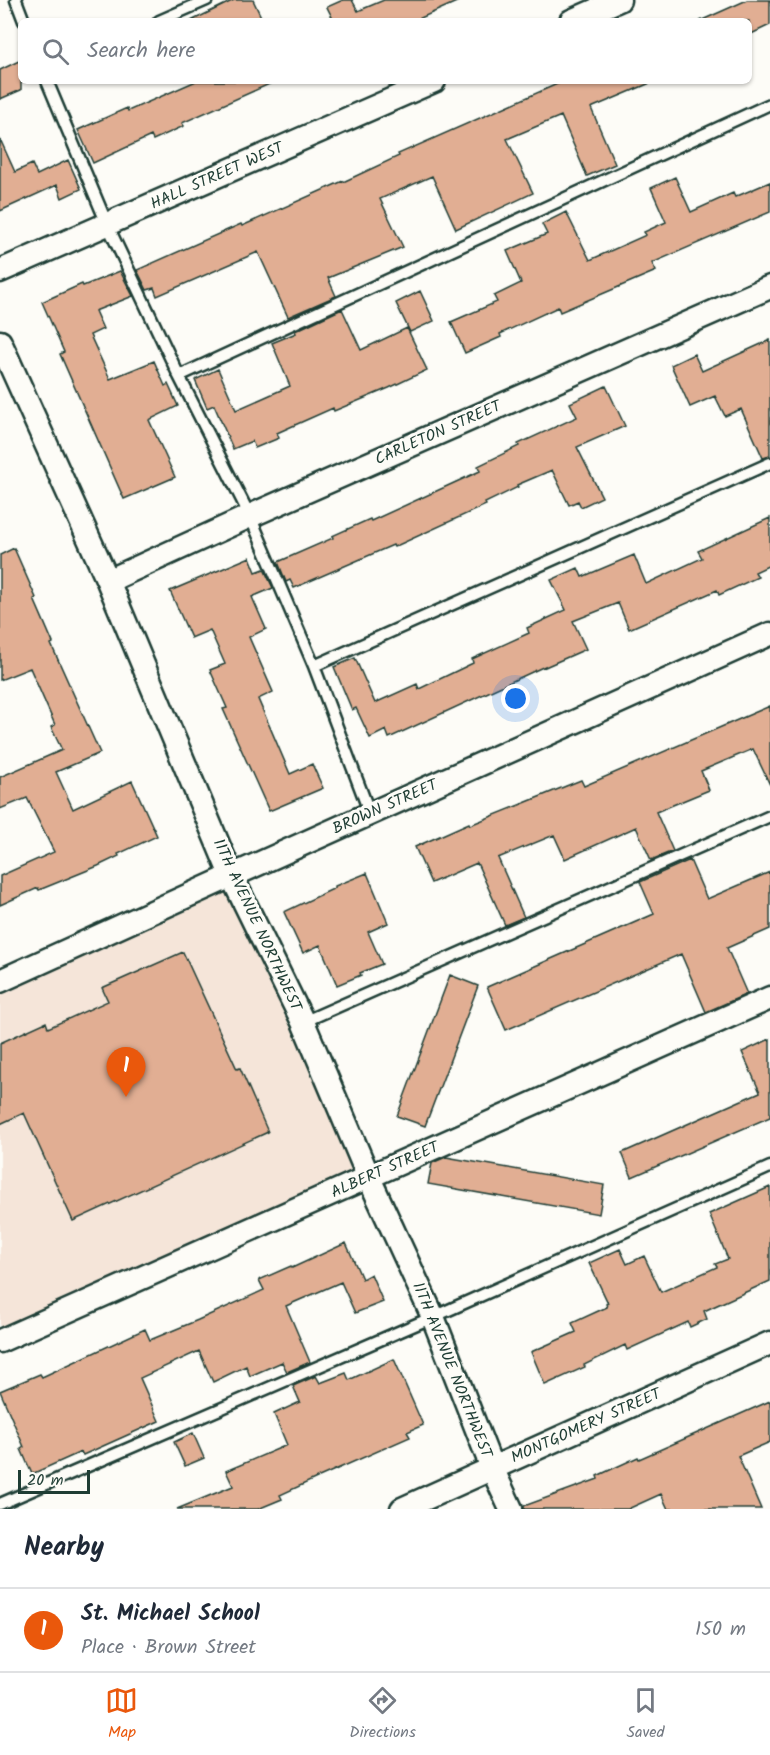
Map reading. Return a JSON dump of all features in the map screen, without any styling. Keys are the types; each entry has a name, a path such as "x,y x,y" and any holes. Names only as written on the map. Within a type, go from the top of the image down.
{"street":[{"path":"578,18 619,0"},
{"name":"HALL STREET WEST","path":"0,271 427,84"},
{"name":"CARLETON STREET","path":"108,581 770,287"},
{"name":"11TH AVENUE NORTHWEST","path":"0,342 108,581 231,875 303,1022 369,1178 433,1317 492,1468 511,1509"},
{"name":"BROWN STREET","path":"0,981 770,634"},
{"name":"ALBERT STREET","path":"0,1341 770,998"},
{"name":"MONTGOMERY STREET","path":"402,1509 770,1343"}],"lane":[{"path":"16,0 23,18"},
{"path":"166,18 207,0"},
{"path":"48,84 106,224 250,516 314,666 370,814"},
{"path":"180,376 770,104"},
{"path":"314,666 770,463"},
{"path":"303,1022 770,816"},
{"path":"0,1504 433,1317 770,1167"}],"shaded area":[{"path":"231,875 369,1178 0,1341 0,981"}],"building":[{"path":"234,0 253,0 262,18 197,18"},
{"path":"343,0 352,0 358,11 384,0 461,0 421,18 332,18 327,7"},
{"path":"747,0 770,0 770,25 752,34 752,18 707,18"},
{"path":"18,61 18,84 21,84 21,90 0,99 0,70"},
{"path":"189,84 269,84 182,123 184,126 153,140 151,136 93,163 78,130 127,108 128,111"},
{"path":"557,84 648,84 591,108 615,164 587,176 561,116 507,139 533,193 456,229 432,176 380,199 403,247 328,278 336,296 288,317 258,252 157,296 154,288 147,290 137,270 343,182 399,156 398,154"},
{"path":"0,139 15,172 32,164 37,175 68,160 81,189 62,198 57,185 0,211"},
{"path":"675,177 691,212 733,193 735,197 770,182 770,212 652,263 656,271 560,312 558,307 465,353 451,322 497,302 494,296 521,283 507,251 547,234 542,224 566,212 590,260 646,235 644,232 666,222 651,188"},
{"path":"120,271 133,296 95,311 103,329 90,335 110,379 154,361 165,386 168,384 178,406 149,420 175,477 124,499 60,354 64,352 42,302 82,284 83,286"},
{"path":"420,291 434,321 410,332 396,303"},
{"path":"342,309 361,350 407,328 427,370 389,388 334,411 333,408 277,433 279,438 255,448 252,441 233,449 214,405 207,408 195,380 218,369 236,410 290,386 272,343"},
{"path":"770,340 770,456 763,458 741,409 725,416 715,396 690,407 671,365 694,354 702,371"},
{"path":"606,386 625,426 577,447 602,497 581,507 578,501 569,505 552,470 517,485 518,487 485,503 486,505 394,547 393,545 294,588 290,580 286,582 278,562 480,471 478,466 519,446 518,444 577,417 570,403"},
{"path":"770,518 770,565 755,572 758,577 719,595 717,590 629,629 618,603 573,621 586,649 389,738 386,730 370,738 356,708 352,710 334,667 355,658 375,703 417,684 419,689 473,663 472,659 529,633 527,628 566,610 551,580 578,568 582,577 634,555 646,584 702,558 698,551"},
{"path":"14,548 36,598 34,599 53,643 51,644 100,753 56,772 73,809 132,781 157,836 98,866 0,905 0,876 54,852 27,798 0,809 0,777 62,750 51,727 55,725 30,668 0,680 0,555"},
{"path":"250,557 256,572 264,569 273,588 252,597 266,629 249,637 273,692 258,699 290,774 312,764 323,788 269,811 223,709 227,708 210,670 225,664 210,630 191,638 170,591"},
{"path":"770,706 770,785 753,749 701,771 709,790 656,812 673,851 651,860 636,827 565,859 554,835 498,858 524,917 505,925 477,863 431,883 415,847 469,823 470,825 581,780 584,786"},
{"path":"690,860 707,899 770,872 770,929 727,948 747,994 706,1012 681,954 506,1030 487,987 654,914 640,882"},
{"path":"367,873 388,923 368,932 382,964 337,985 320,945 303,953 284,912 335,886"},
{"path":"183,952 237,1069 240,1068 268,1132 73,1221 24,1113 0,1124 0,1043 46,1022 48,1028 108,1001 102,988"},
{"path":"450,975 478,986 425,1126 397,1116"},
{"path":"770,1039 770,1117 632,1177 622,1153 760,1092 742,1052"},
{"path":"446,1157 604,1185 599,1214 428,1184 432,1163"},
{"path":"770,1187 770,1281 704,1311 707,1319 690,1327 688,1322 627,1350 625,1345 545,1385 531,1352 576,1332 572,1323 607,1307 608,1303 589,1263 620,1249 627,1264 644,1256 661,1292 717,1267 715,1264 728,1259 709,1214"},
{"path":"346,1243 362,1279 371,1274 383,1302 355,1313 341,1282 286,1306 310,1362 287,1372 282,1362 250,1376 246,1366 213,1382 199,1351 140,1378 159,1421 83,1455 81,1452 32,1474 21,1449 24,1447 0,1391 40,1374 42,1377 145,1329 150,1340 198,1320 264,1290 259,1280 291,1266 292,1268"},
{"path":"394,1359 423,1425 407,1432 410,1437 280,1495 282,1499 258,1509 177,1509 233,1486 226,1471 287,1445 274,1414 300,1402 293,1386 316,1376 320,1383 346,1373 349,1380"},
{"path":"770,1401 770,1442 738,1456 761,1509 668,1509 661,1494 628,1509 524,1509 524,1506 598,1479 597,1476 638,1457 639,1459"},
{"path":"193,1433 204,1458 185,1466 174,1442"}],"place":[{"name":"St. Michael School","path":"126,1097"}]}
